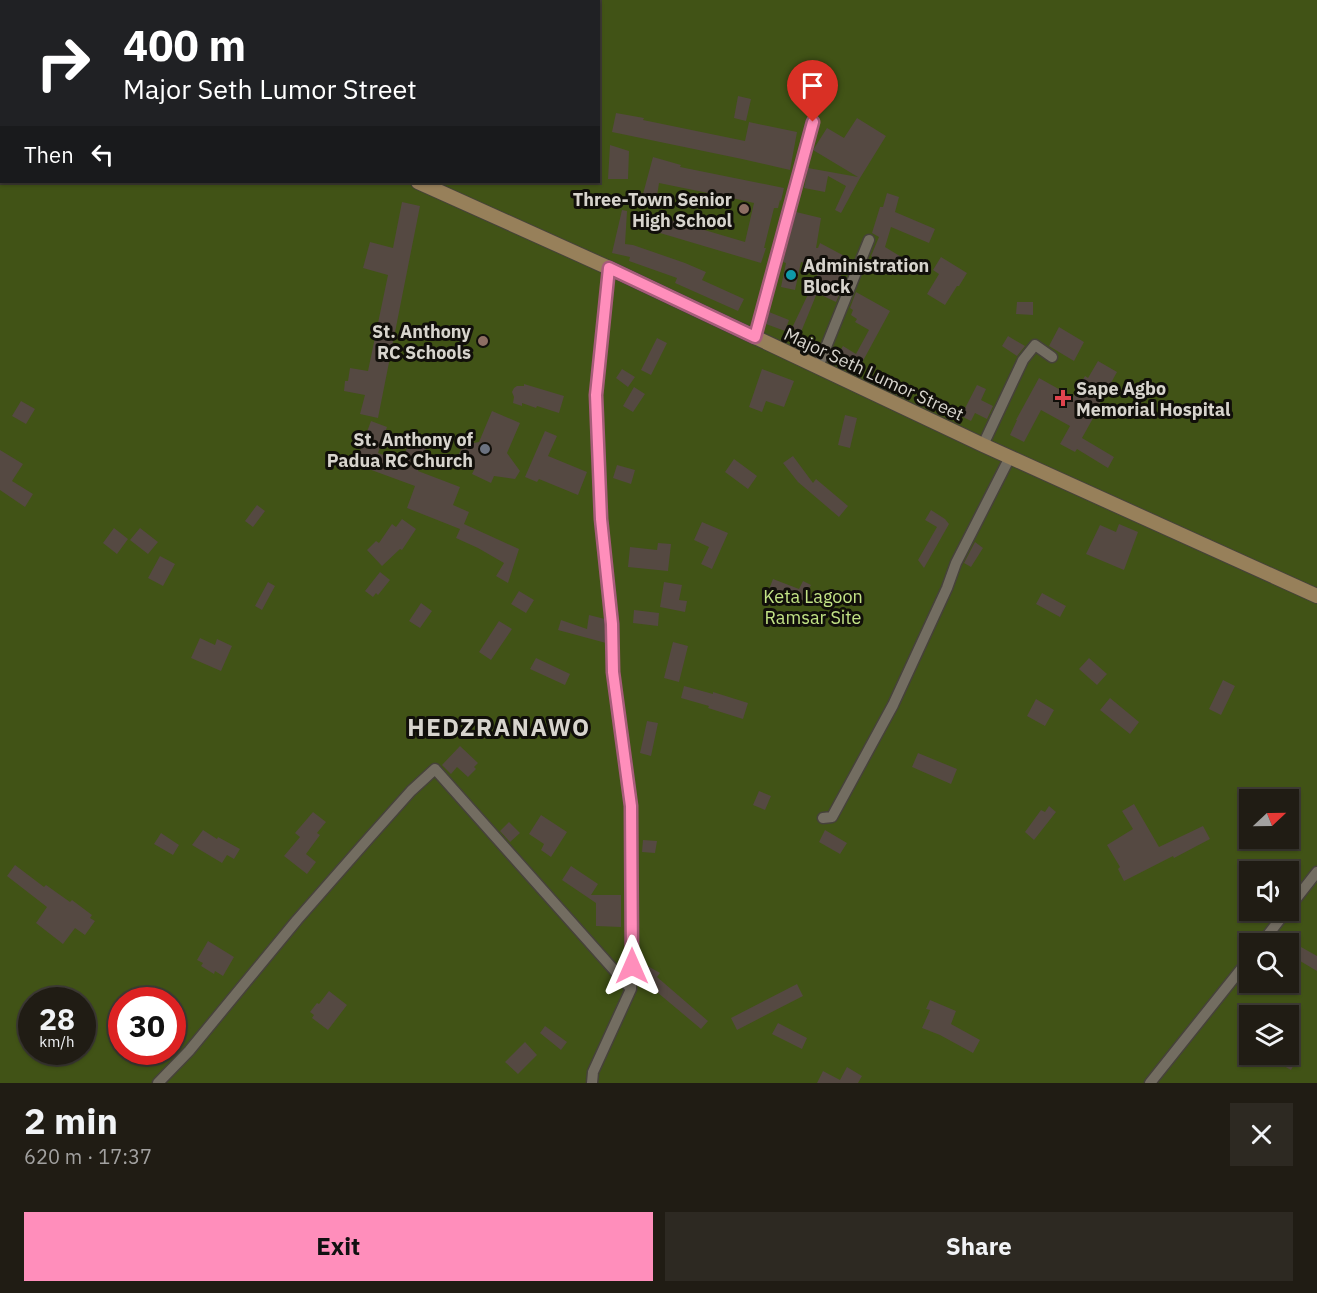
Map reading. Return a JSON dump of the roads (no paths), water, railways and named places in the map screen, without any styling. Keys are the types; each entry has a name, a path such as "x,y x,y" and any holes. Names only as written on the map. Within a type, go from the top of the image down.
{"main road":[{"name":"Major Seth Lumor Street","path":"420,183 609,268 983,446 1317,596"}],"street":[{"path":"755,337 813,122"},
{"path":"818,367 869,240"},
{"path":"592,1083 593,1072 632,989 631,806 613,672 612,624 601,519 596,395 609,268"},
{"path":"983,446 1023,360 1035,345 1052,357"},
{"path":"824,818 832,817 893,705 947,588 956,563 1010,457"},
{"path":"158,1083 189,1051 297,920 369,838 411,791 435,769 632,989"},
{"path":"1299,896 1317,872"},
{"path":"1270,933 1279,921"},
{"path":"1150,1083 1239,972"}],"place":[{"name":"Three-Town Senior High School","path":"744,209"},
{"name":"Administration Block","path":"791,275"},
{"name":"St. Anthony RC Schools","path":"483,341"},
{"name":"Sape Agbo Memorial Hospital","path":"1063,398"},
{"name":"St. Anthony of Padua RC Church","path":"485,449"}],"district":[{"name":"HEDZRANAWO","path":"499,727"}],"park label":[{"name":"Keta Lagoon Ramsar Site","path":"813,606"}]}
